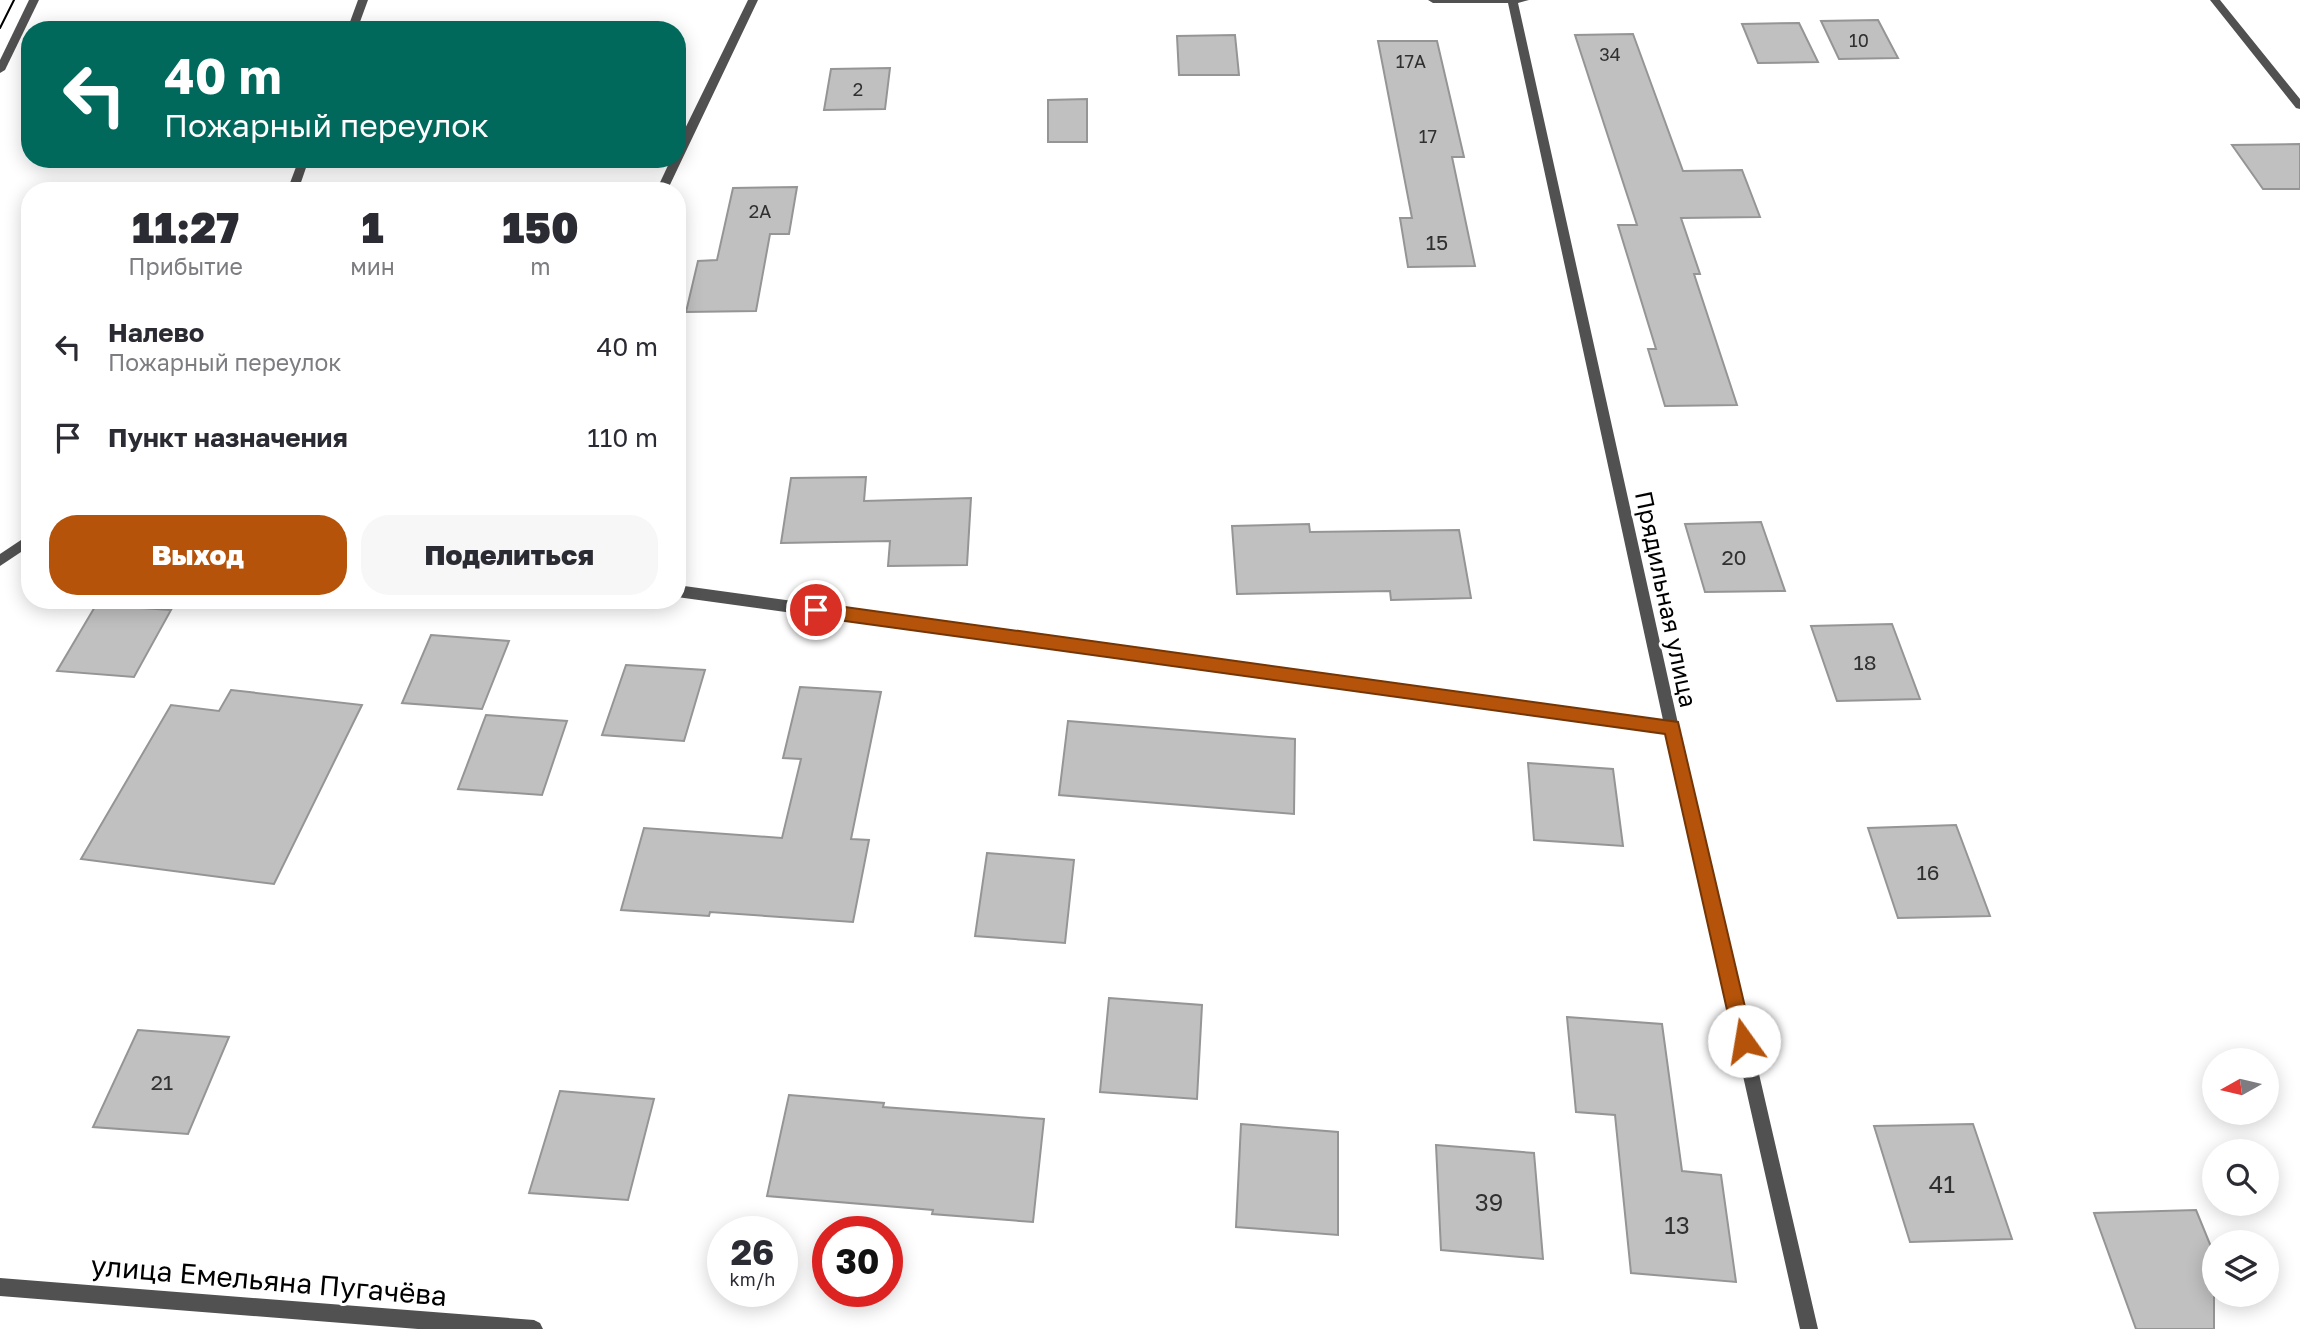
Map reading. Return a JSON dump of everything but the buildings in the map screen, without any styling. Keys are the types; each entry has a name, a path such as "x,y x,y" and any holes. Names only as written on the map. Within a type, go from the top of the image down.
{"street":[{"path":"24,21 34,0"},
{"path":"355,21 363,0"},
{"path":"686,139 753,0"},
{"path":"1433,0 1524,0"},
{"name":"Прядильная улица","path":"1512,0 1672,728 1809,1329"},
{"path":"2215,0 2300,106"},
{"path":"0,70 21,27"},
{"path":"0,561 21,546"},
{"path":"686,592 1672,728"},
{"name":"улица Емельяна Пугачёва","path":"0,1287 534,1329"}],"tram line":[{"path":"0,28 14,0"}],"route":[{"path":"816,610 1672,728 1744,1041"}]}
